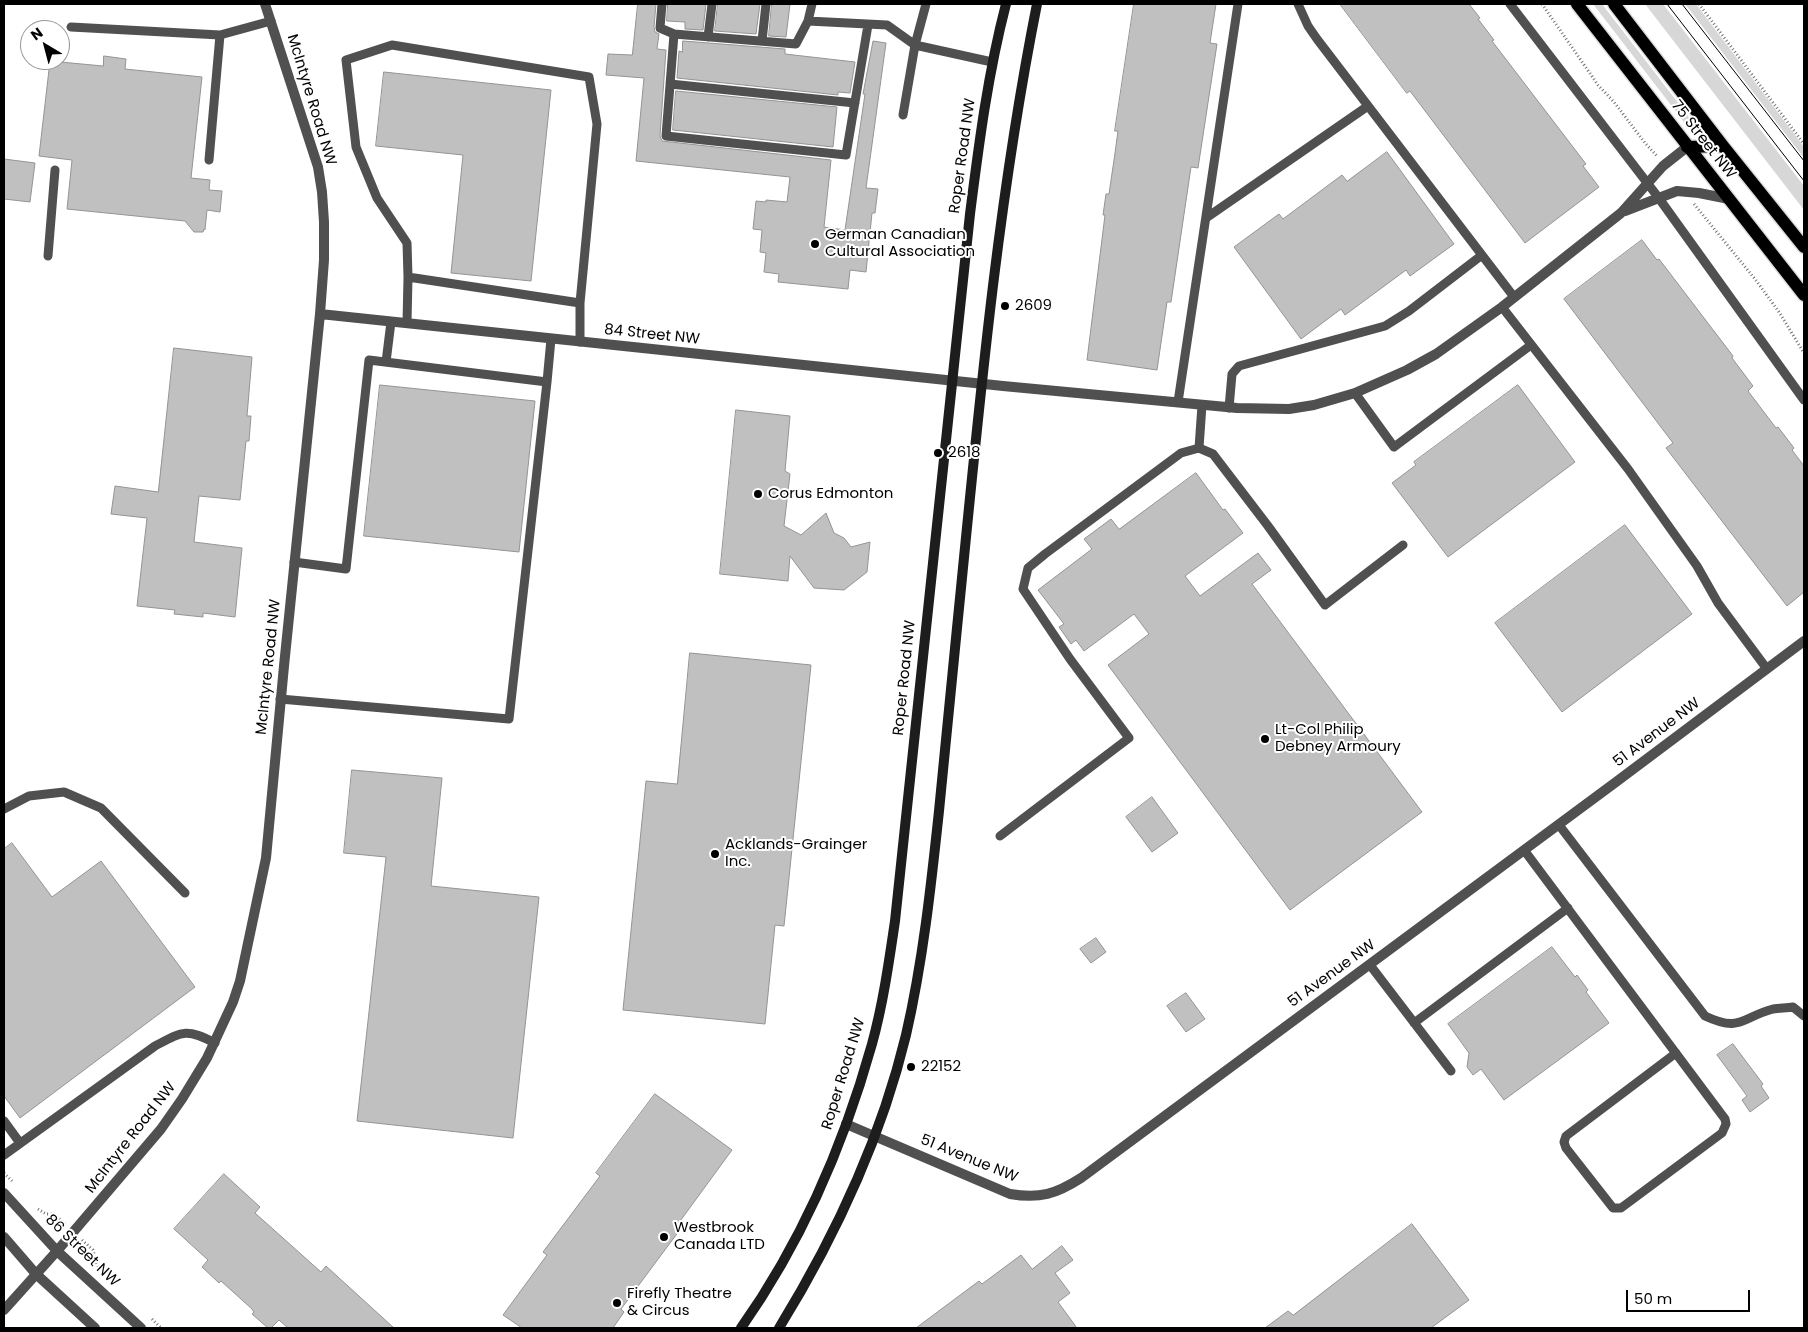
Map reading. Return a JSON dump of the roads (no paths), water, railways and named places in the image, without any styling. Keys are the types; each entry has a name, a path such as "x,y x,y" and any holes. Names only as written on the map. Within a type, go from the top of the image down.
{"main road":[{"name":"Roper Road NW","path":"742,1328 780,1267 820,1187 846,1124 872,1042 882,996 895,921 980,132 992,62 1006,4"},
{"path":"779,1328 805,1286 834,1232 875,1136 906,1036 914,995 929,902 981,384 1001,219 1017,108 1037,4"},
{"name":"75 Street NW","path":"1577,4 1804,295"},
{"name":"75 Street NW","path":"1614,4 1804,248"},
{"path":"1687,147 1723,146"}],"street":[{"name":"McIntyre Road NW","path":"4,1310 161,1129 197,1076 215,1043 233,1002 240,980 266,858 324,260 322,192 311,143 265,4"},
{"path":"1621,213 1664,166 1687,147"},
{"path":"1621,213 1677,191 1729,200"},
{"name":"84 Street NW","path":"320,314 981,384 1229,408 1289,409 1314,405 1355,392 1407,370 1436,354 1502,307 1621,213"},
{"name":"51 Avenue NW","path":"846,1124 1010,1194 1037,1197 1058,1191 1081,1178 1804,643"},
{"name":"86 Street NW","path":"4,1193 57,1251 141,1328"},
{"path":"4,1237 36,1274 95,1328"}],"lane":[{"path":"662,4 660,28 674,34 796,44 808,22 812,4"},
{"path":"708,37 712,4"},
{"path":"762,41 766,4"},
{"path":"903,115 915,45 926,4"},
{"path":"1178,402 1238,4"},
{"path":"1298,4 1308,26 1514,297"},
{"path":"1510,4 1658,197 1804,400"},
{"path":"71,27 220,35 271,21"},
{"path":"808,22 887,25 915,45 992,62"},
{"path":"674,34 666,136 846,154 868,25"},
{"path":"209,160 220,35"},
{"path":"407,323 407,243 377,198 356,147 346,60 392,45 589,77 597,124 580,303 580,342"},
{"path":"670,84 855,103"},
{"path":"1206,218 1368,106"},
{"path":"48,256 55,170"},
{"path":"1229,408 1232,374 1239,366 1385,326 1409,311 1482,255"},
{"path":"408,277 580,303"},
{"path":"1502,307 1628,469 1696,566 1718,603 1767,669"},
{"path":"386,362 391,322"},
{"path":"280,699 509,719 551,339"},
{"path":"1355,392 1394,447 1531,345"},
{"path":"294,562 346,568 369,360 546,382"},
{"path":"1199,448 1202,404"},
{"path":"1000,836 1129,738 1070,659 1023,588 1028,568 1180,453 1199,448 1213,454 1268,526 1325,606 1403,544"},
{"path":"4,809 29,796 64,792 101,808 185,893"},
{"path":"1559,824 1705,1016 1721,1024 1741,1023 1772,1010 1794,1007 1804,1016"},
{"path":"1524,850 1568,908 1676,1053 1725,1119 1726,1128 1722,1132 1621,1208 1613,1208 1566,1148 1564,1142 1566,1136 1676,1053"},
{"path":"1414,1023 1568,908"},
{"path":"1370,964 1451,1071"},
{"path":"4,1155 155,1046 177,1034 194,1033 215,1043"},
{"path":"4,1121 20,1143"}],"tram line":[{"path":"1667,4 1804,181"},
{"path":"1682,4 1804,161"}],"place":[{"name":"German Canadian Cultural Association","path":"815,244"},
{"name":"2609","path":"1005,306"},
{"name":"2618","path":"938,453"},
{"name":"Corus Edmonton","path":"758,494"},
{"name":"Lt-Col Philip Debney Armoury","path":"1265,739"},
{"name":"Acklands-Grainger Inc.","path":"715,854"},
{"name":"22152","path":"911,1067"},
{"name":"Westbrook Canada LTD","path":"664,1237"},
{"name":"Firefly Theatre & Circus","path":"617,1303"}]}
